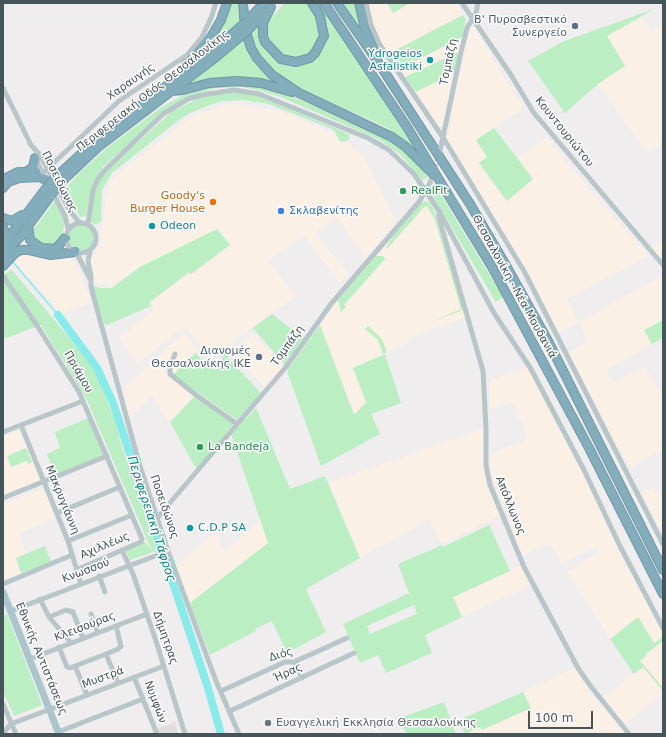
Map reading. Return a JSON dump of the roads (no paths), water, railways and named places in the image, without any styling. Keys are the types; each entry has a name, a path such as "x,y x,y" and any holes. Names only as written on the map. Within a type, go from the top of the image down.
{"highway":[{"path":"227,3 211,37 171,86 183,90 213,82 244,81 261,83 299,93"},
{"path":"243,3 245,28 257,58 272,75 299,93 392,137 406,147 440,180"},
{"path":"270,4 263,27 265,42 281,59 296,62 310,58 315,53 324,36 320,16 312,3"},
{"name":"Θεσσαλονίκη - Νέα Μουδανιά","path":"324,3 361,56 440,180 492,267 544,361 663,594"},
{"name":"Θεσσαλονίκη - Νέα Μουδανιά","path":"337,3 380,65 470,204 507,268 562,368 663,570"},
{"path":"358,3 365,29 380,65"},
{"name":"Περιφερειακή Οδός Θεσσαλονίκης","path":"3,256 51,194 58,179 97,138 171,86 239,33 270,4"},
{"path":"25,172 33,167 35,158"},
{"path":"3,180 13,174 25,172 43,174"},
{"path":"43,174 47,184"},
{"path":"3,188 8,182 19,178 43,174"},
{"name":"Περιφερειακή Οδός Θεσσαλονίκης","path":"3,245 47,184 58,179"},
{"path":"3,218 9,221 16,220 27,213"},
{"path":"28,225 30,240 41,248 56,249 65,238"},
{"path":"3,227 5,232 3,239"},
{"path":"3,266 14,254 21,250 29,250 48,255 76,252"}],"main road":[{"name":"Εθνικής Αντιστάσεως","path":"3,592 59,733"}],"street":[{"name":"Χαραυγής","path":"43,174 87,129 119,100 187,54 202,36 211,18 216,3"},
{"path":"366,3 371,25 380,45 444,139 524,271 663,544"},
{"name":"Κουντουριώτου","path":"462,3 511,75 534,113 663,265"},
{"name":"Τομπάζη","path":"440,151 444,139 467,28 473,19 478,3"},
{"name":"Ποσειδώνος","path":"3,88 31,145 35,158 43,174 79,222"},
{"path":"88,224 94,190 105,170 157,120 174,107 188,99 218,91 234,90 259,94 368,138 389,150 414,174 440,211 494,313 531,369 561,424 605,512 620,546 663,628"},
{"name":"Ποσειδώνος","path":"31,145 40,155 43,174"},
{"name":"Τομπάζη","path":"157,518 286,367 331,304 426,192 430,183"},
{"name":"Ποσειδώνος","path":"47,184 65,216 68,228"},
{"name":"Απόλλωνος","path":"440,211 439,218 483,371 486,465 490,485 524,567 578,668 629,734"},
{"path":"76,252 83,253 90,251 95,245 97,238 94,229 88,224 79,222 68,228 65,238 69,247 76,252 91,280"},
{"name":"Ποσειδώνος","path":"90,251 88,261 91,287 122,403 167,551 238,734"},
{"name":"Πριάμου","path":"3,276 36,324 83,402 132,514 142,541"},
{"path":"175,354 170,366 170,374 196,395 237,424"},
{"path":"3,432 83,402"},
{"name":"Μακρυγιάννη","path":"21,425 68,541 81,584"},
{"path":"3,498 107,456"},
{"path":"57,514 120,487"},
{"path":"68,541 132,514"},
{"name":"Αχιλλέως","path":"76,570 142,541"},
{"name":"Δήμητρας","path":"122,550 147,614 185,734"},
{"name":"Κνωσσού","path":"10,611 167,551"},
{"path":"3,584 72,555"},
{"path":"99,576 105,592"},
{"path":"40,599 49,617 71,643"},
{"path":"49,617 66,610 73,612 83,638"},
{"path":"92,614 98,633"},
{"name":"Κλεισούρας","path":"30,659 147,614"},
{"path":"60,647 68,667 75,666 118,649 121,646 116,626"},
{"name":"Διός","path":"221,691 285,662 294,662 347,638"},
{"path":"106,654 118,684"},
{"name":"Ήρας","path":"230,711 354,654"},
{"path":"294,662 302,678"},
{"path":"75,666 87,695"},
{"name":"Μυστρά","path":"11,724 164,666"},
{"name":"Νυμφών","path":"134,677 157,734"},
{"path":"59,733 143,699"},
{"path":"3,704 16,734"},
{"path":"3,733 11,724"}],"waterway":[{"path":"12,261 58,315"},
{"name":"Περιφερειακή Τάφρος","path":"58,315 97,368 113,403 208,688 221,734"}],"tunnel":[{"path":"430,183 439,154"}],"place":[{"name":"Β' Πυροσβεστικό Συνεργείο","path":"575,26"},
{"name":"Ydrogeios Asfalistiki","path":"430,60"},
{"name":"RealFit","path":"403,191"},
{"name":"Goody's Burger House","path":"213,202"},
{"name":"Σκλαβενίτης","path":"281,211"},
{"name":"Odeon","path":"152,226"},
{"name":"Διανομές Θεσσαλονίκης ΙΚΕ","path":"259,357"},
{"name":"La Bandeja","path":"200,447"},
{"name":"C.D.P SA","path":"190,528"},
{"name":"Ευαγγελική Εκκλησία Θεσσαλονίκης","path":"268,723"}]}
